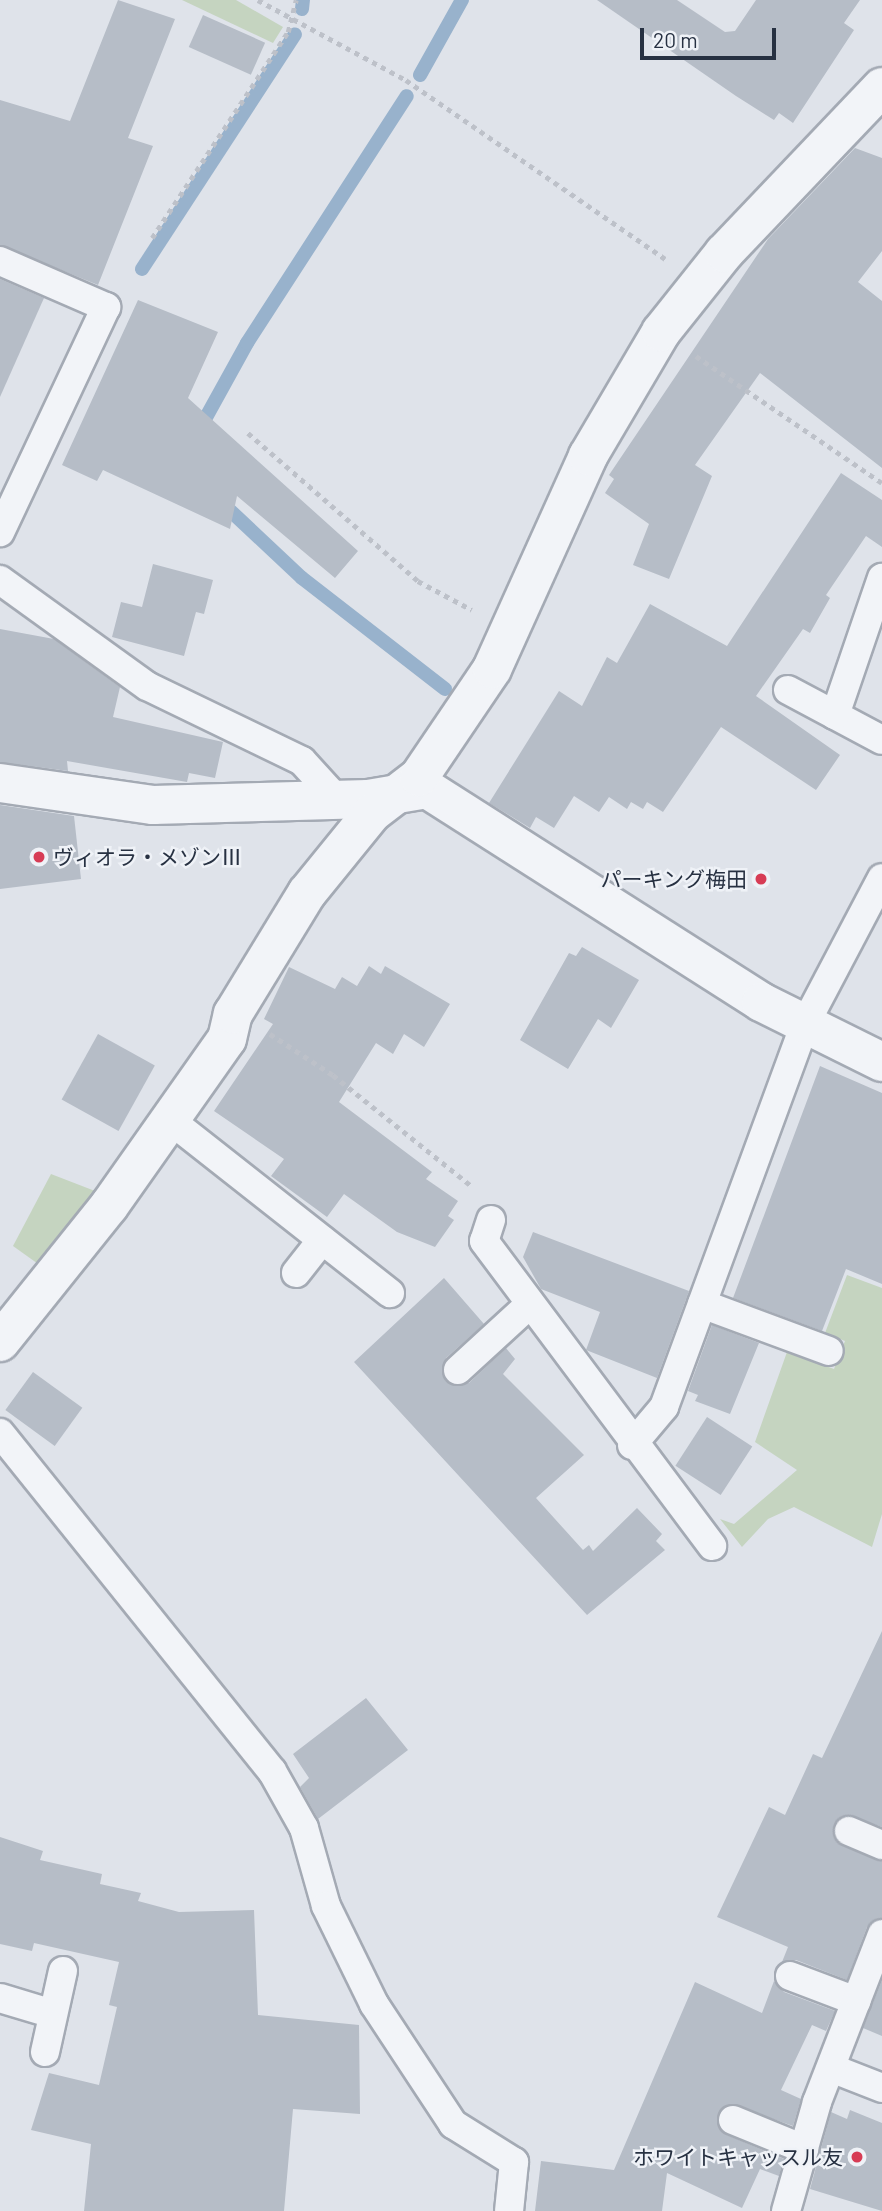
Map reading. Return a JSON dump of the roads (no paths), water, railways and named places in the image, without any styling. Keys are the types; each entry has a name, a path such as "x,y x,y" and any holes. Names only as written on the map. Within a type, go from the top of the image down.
{"street":[{"path":"0,1342 170,1121 227,1039 233,1014 307,893 372,813 396,796 433,759 515,630 588,456 661,332 700,283 879,97"},
{"path":"0,783 153,805 334,796 396,796 427,789 804,1026 882,1062"}],"lane":[{"path":"0,261 106,307 0,532"},
{"path":"835,715 882,578"},
{"path":"0,580 147,686 302,761 334,796"},
{"path":"788,690 882,740"},
{"path":"632,1445 664,1407 804,1026 882,878"},
{"path":"170,1121 390,1293"},
{"path":"491,1220 484,1241 632,1445 712,1546"},
{"path":"296,1273 323,1240"},
{"path":"458,1370 530,1304"},
{"path":"702,1304 828,1351"},
{"path":"0,1433 272,1771 304,1828 326,1906 374,2004 453,2124 514,2162 509,2211"},
{"path":"849,1830 882,1846"},
{"path":"786,2211 831,2068 882,1934"},
{"path":"45,2052 63,1971"},
{"path":"790,1976 856,2001"},
{"path":"0,1998 53,2014"},
{"path":"831,2068 882,2088"},
{"path":"733,2120 804,2149"}],"waterway":[{"path":"302,9 303,0"},
{"path":"420,75 462,0"},
{"path":"142,269 295,34"},
{"path":"199,430 247,343 407,96"},
{"path":"221,502 302,578 445,689"}],"place":[{"name":"ヴィオラ・メゾンⅢ","path":"39,857"},
{"name":"パーキング梅田","path":"761,879"},
{"name":"ホワイトキャッスル友","path":"857,2157"}]}
